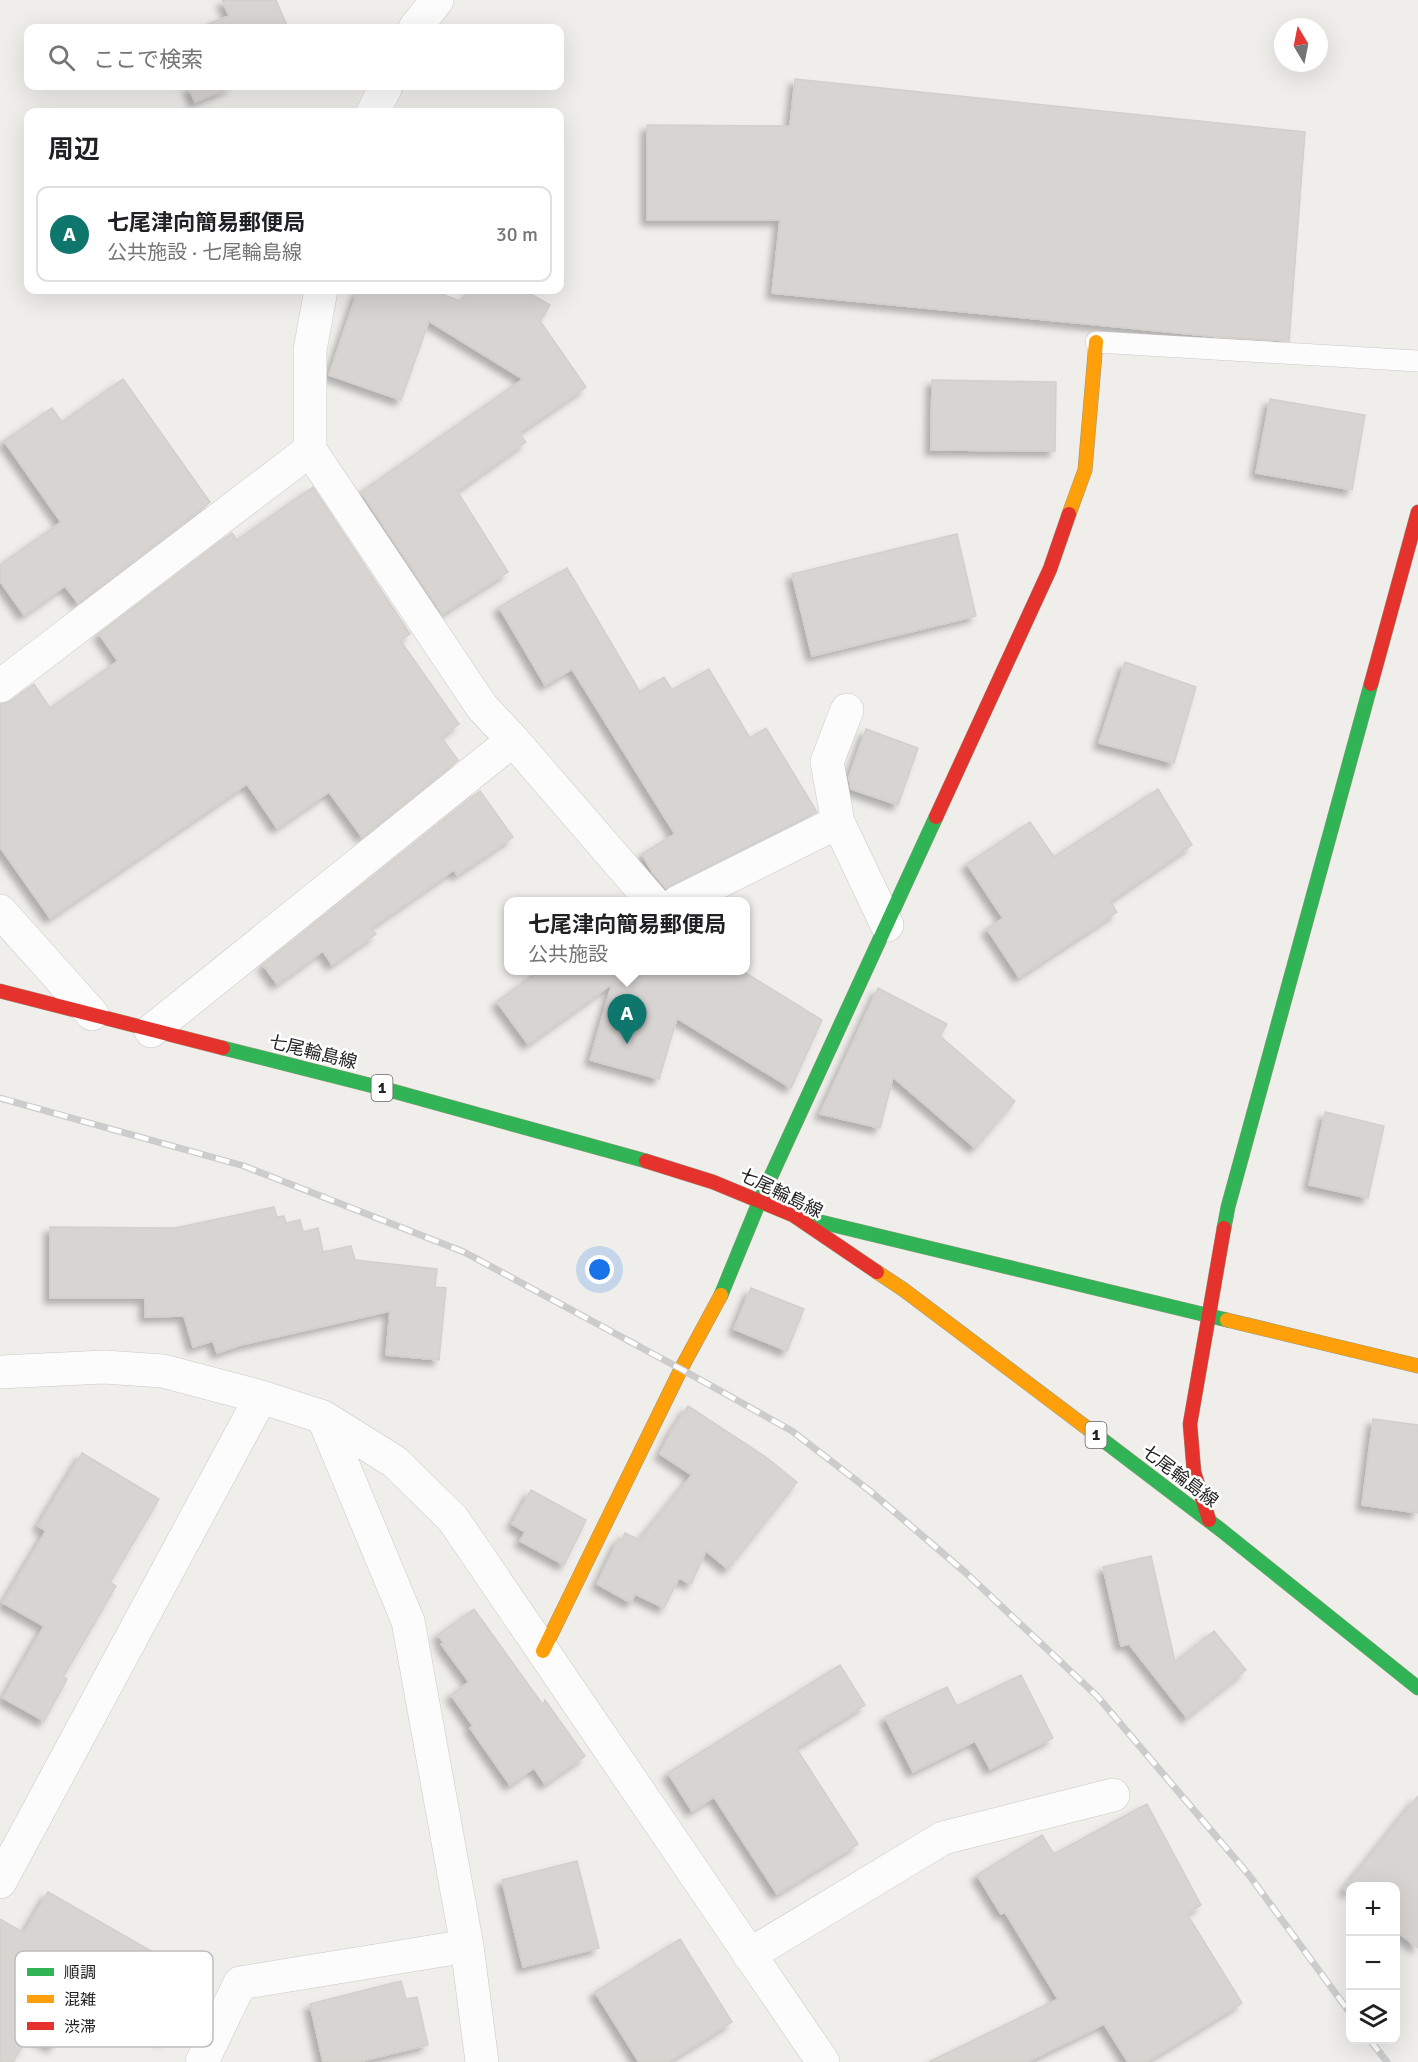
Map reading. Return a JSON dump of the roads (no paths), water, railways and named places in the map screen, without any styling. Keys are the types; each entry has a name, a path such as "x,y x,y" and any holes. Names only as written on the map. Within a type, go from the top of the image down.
{"street":[{"path":"418,24 437,0"},
{"path":"375,108 384,90"},
{"path":"320,294 310,350 310,450 482,707 649,897"},
{"path":"543,1651 681,1369 725,1287 760,1200 1050,569 1085,470 1096,342"},
{"path":"0,686 310,450"},
{"path":"1209,1520 1194,1472 1190,1424 1228,1207 1418,512"},
{"path":"847,710 827,762 838,822 887,925"},
{"path":"151,1031 513,740"},
{"path":"688,897 838,822"},
{"path":"0,911 92,1014"},
{"name":"七尾輪島線","path":"0,991 389,1090 624,1155 713,1182 793,1215 904,1290 1209,1520 1334,1618 1418,1688"},
{"path":"793,1215 1418,1366"},
{"path":"0,1372 104,1367 163,1371 261,1396 323,1417 395,1462 453,1518 823,2062"},
{"path":"0,1882 261,1396"},
{"path":"323,1417 408,1621 467,1946 482,2062"},
{"path":"749,1954 943,1838 1113,1795"},
{"path":"213,2039 240,1983 467,1946"},
{"path":"202,2062 209,2047"}],"lane":[{"path":"1096,342 1418,361"}],"railway":[{"path":"0,1098 244,1166 464,1252 792,1431 870,1491 966,1573 1097,1696 1249,1875 1346,2008"},
{"path":"1373,2044 1387,2062"}],"place":[{"name":"七尾津向簡易郵便局","path":"627,1044"}]}
